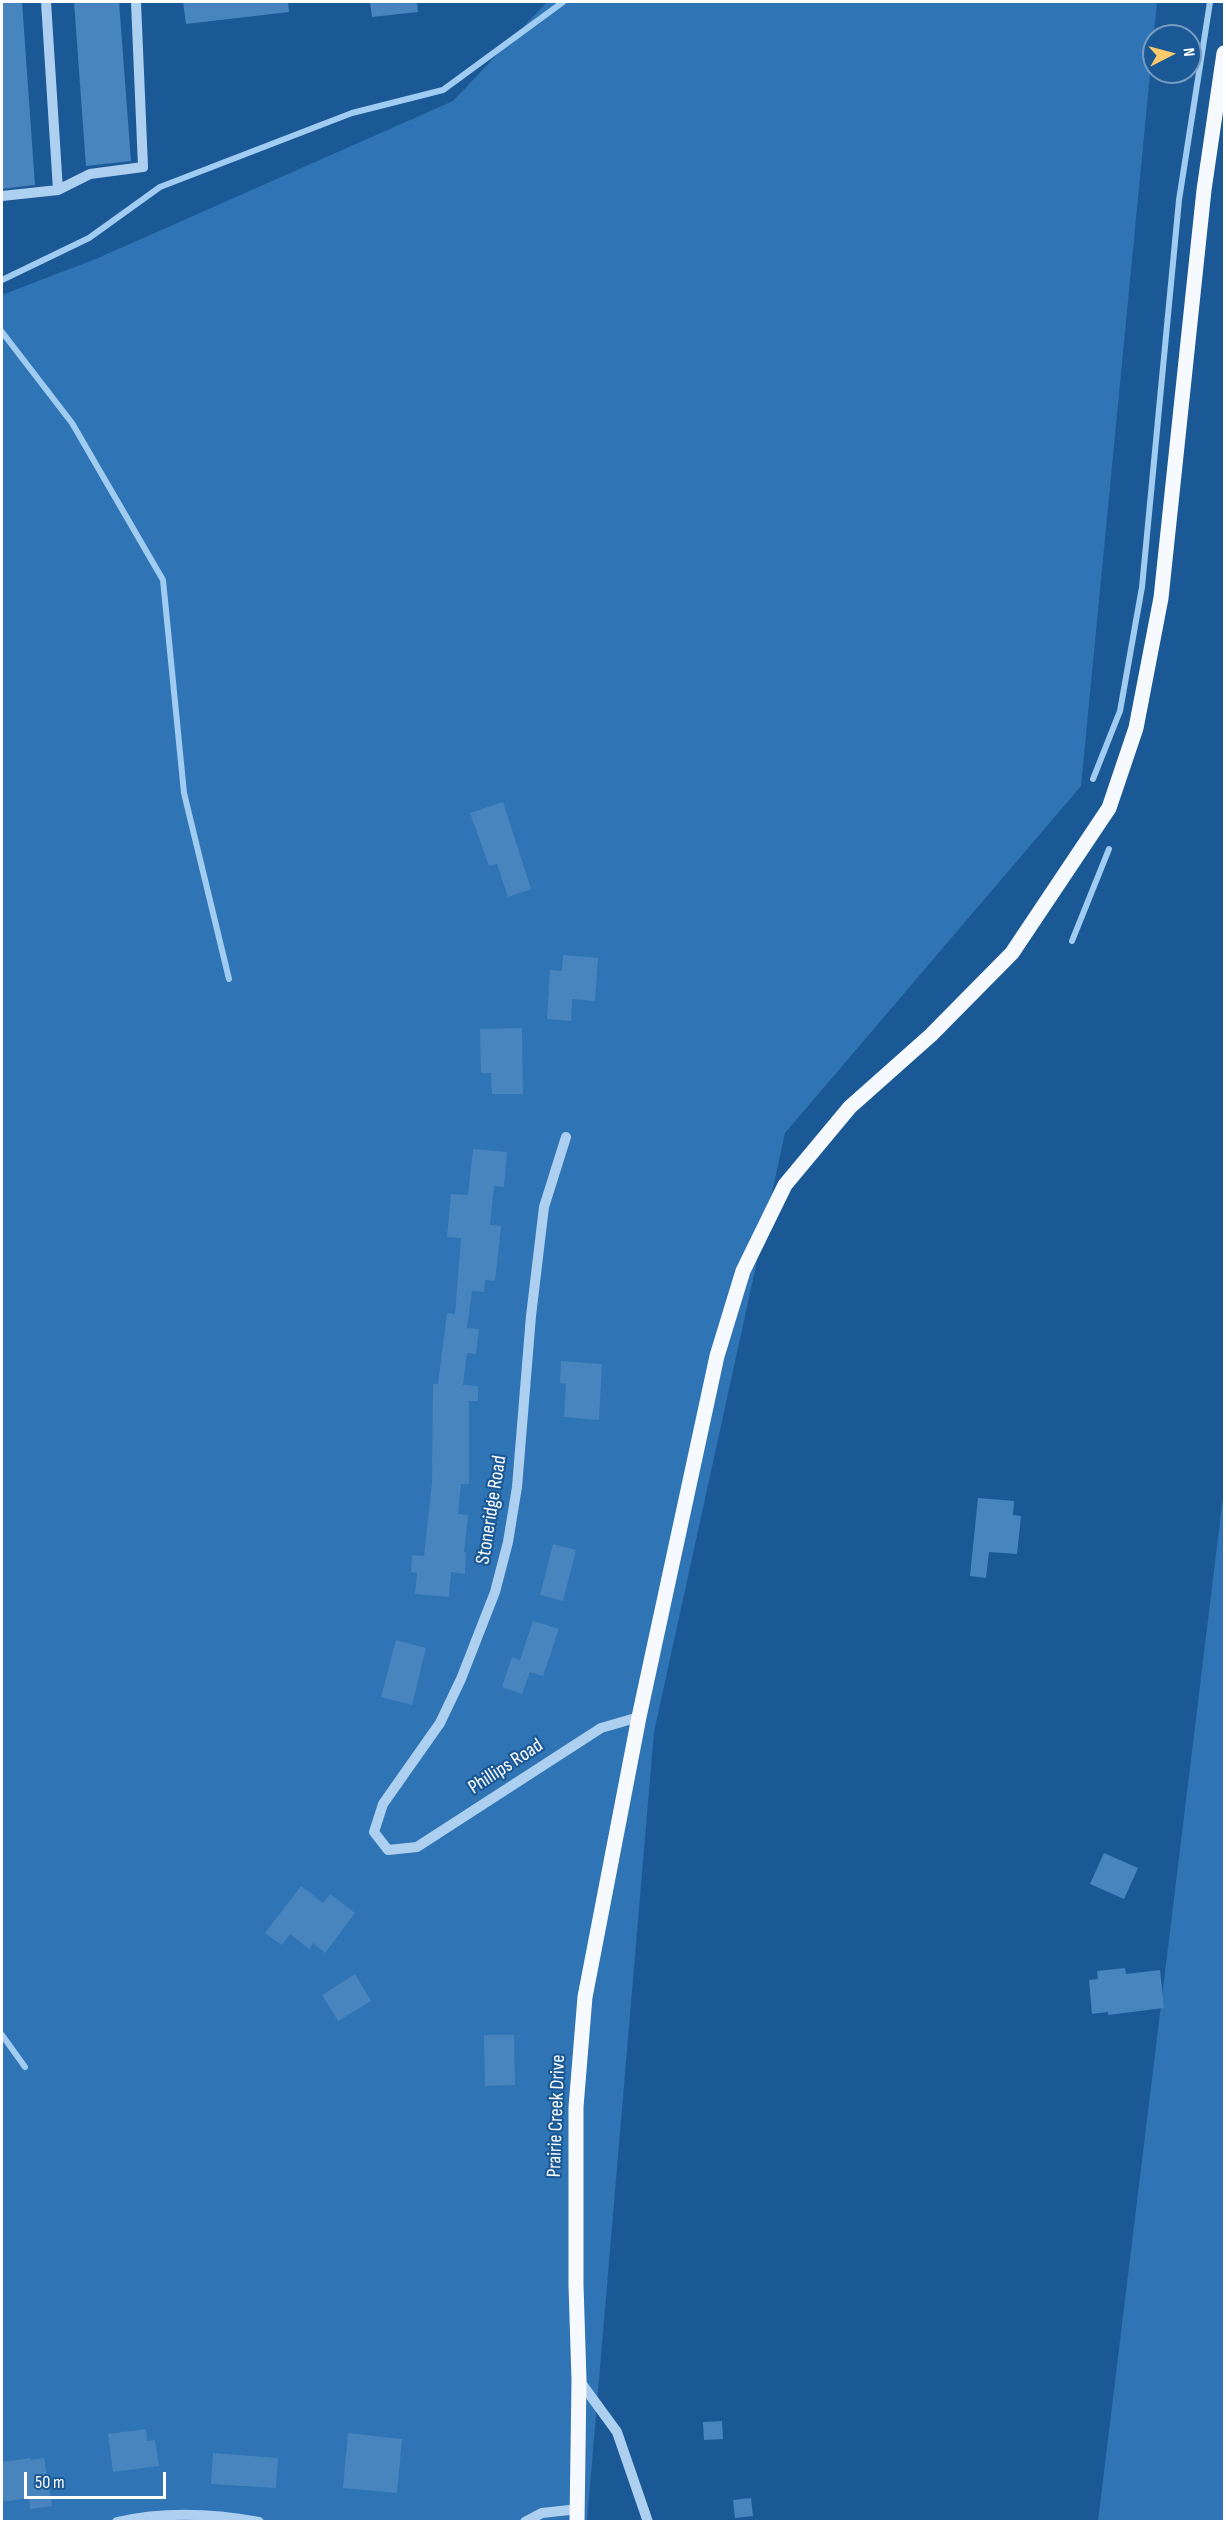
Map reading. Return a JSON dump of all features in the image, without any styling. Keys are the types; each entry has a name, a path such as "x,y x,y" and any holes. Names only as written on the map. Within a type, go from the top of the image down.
{"main road":[{"name":"Prairie Creek Drive","path":"577,2515 579,2380 576,2284 576,2107 585,1997 639,1717 717,1356 743,1271 785,1185 850,1107 931,1035 1012,953 1109,808 1136,728 1161,598 1204,190 1224,53"}],"street":[{"path":"46,2 58,190"},
{"path":"2,196 58,190 90,174 143,167 136,2"},
{"name":"Stoneridge Road","path":"396,1850 388,1850 374,1832 383,1804 440,1723 461,1679 495,1592 508,1542 517,1487 531,1316 544,1207 566,1137"},
{"name":"Phillips Road","path":"396,1850 417,1847 601,1728 639,1717"},
{"path":"579,2380 617,2432 648,2522"},
{"path":"117,2522 178,2513 229,2516 259,2522"},
{"path":"525,2522 542,2513 577,2515"}],"shaded area":[{"path":"547,2 1157,2 1155,24 1142,24 1142,84 1149,84 1081,786 785,1133 654,1732 587,2521 2,2522 2,295 98,258 453,101"},
{"path":"1224,1489 1224,2521 1098,2521"}],"building":[{"path":"2,2 22,2 35,185 2,189"},
{"path":"74,2 119,2 131,161 86,166"},
{"path":"183,2 288,2 289,12 186,24"},
{"path":"370,2 417,2 418,12 372,17"},
{"path":"503,802 531,889 508,897 497,864 489,866 470,813"},
{"path":"563,955 598,958 595,1001 572,999 571,1021 547,1019 550,970 562,971"},
{"path":"522,1028 523,1094 492,1094 491,1073 481,1073 480,1029"},
{"path":"473,1149 507,1152 504,1187 494,1186 490,1225 501,1226 495,1281 485,1280 484,1292 472,1291 467,1328 479,1329 476,1354 467,1353 463,1385 478,1386 478,1401 469,1401 469,1484 461,1484 458,1514 468,1515 464,1552 466,1552 465,1574 451,1572 449,1597 415,1594 417,1573 411,1572 412,1555 424,1556 432,1483 433,1384 438,1384 447,1313 455,1314 461,1238 447,1237 451,1194 468,1195"},
{"path":"561,1361 602,1364 599,1420 564,1417 566,1384 560,1383"},
{"path":"978,1498 1014,1501 1013,1515 1021,1516 1017,1554 989,1552 986,1578 970,1576"},
{"path":"553,1544 576,1550 563,1601 540,1595"},
{"path":"533,1621 559,1629 543,1676 530,1672 522,1694 502,1687 512,1657 520,1660"},
{"path":"396,1640 426,1648 412,1705 381,1697"},
{"path":"1104,1853 1138,1868 1124,1899 1090,1884"},
{"path":"301,1886 323,1903 330,1894 355,1913 325,1953 313,1943 309,1949 290,1934 282,1945 265,1933"},
{"path":"1125,1968 1126,1974 1160,1970 1164,2008 1108,2015 1108,2012 1092,2014 1089,1980 1098,1979 1097,1971"},
{"path":"355,1974 371,2001 338,2021 322,1995"},
{"path":"484,2035 514,2035 515,2085 485,2086"},
{"path":"722,2421 723,2439 704,2440 703,2422"},
{"path":"146,2429 147,2441 155,2440 159,2466 113,2472 108,2434"},
{"path":"348,2433 402,2439 397,2493 343,2488"},
{"path":"213,2453 278,2458 276,2488 211,2484"},
{"path":"31,2458 31,2460 44,2458 52,2506 30,2509 29,2498 2,2502 2,2462"},
{"path":"751,2498 753,2516 735,2518 733,2500"}],"waterway":[{"path":"2,280 89,238 160,187 352,113 443,90 563,2"},
{"path":"1093,779 1120,711 1142,587 1179,200 1210,2"},
{"path":"2,332 72,423 163,580 184,793 229,979"},
{"path":"1072,941 1109,849"},
{"path":"2,2035 25,2067"}]}
